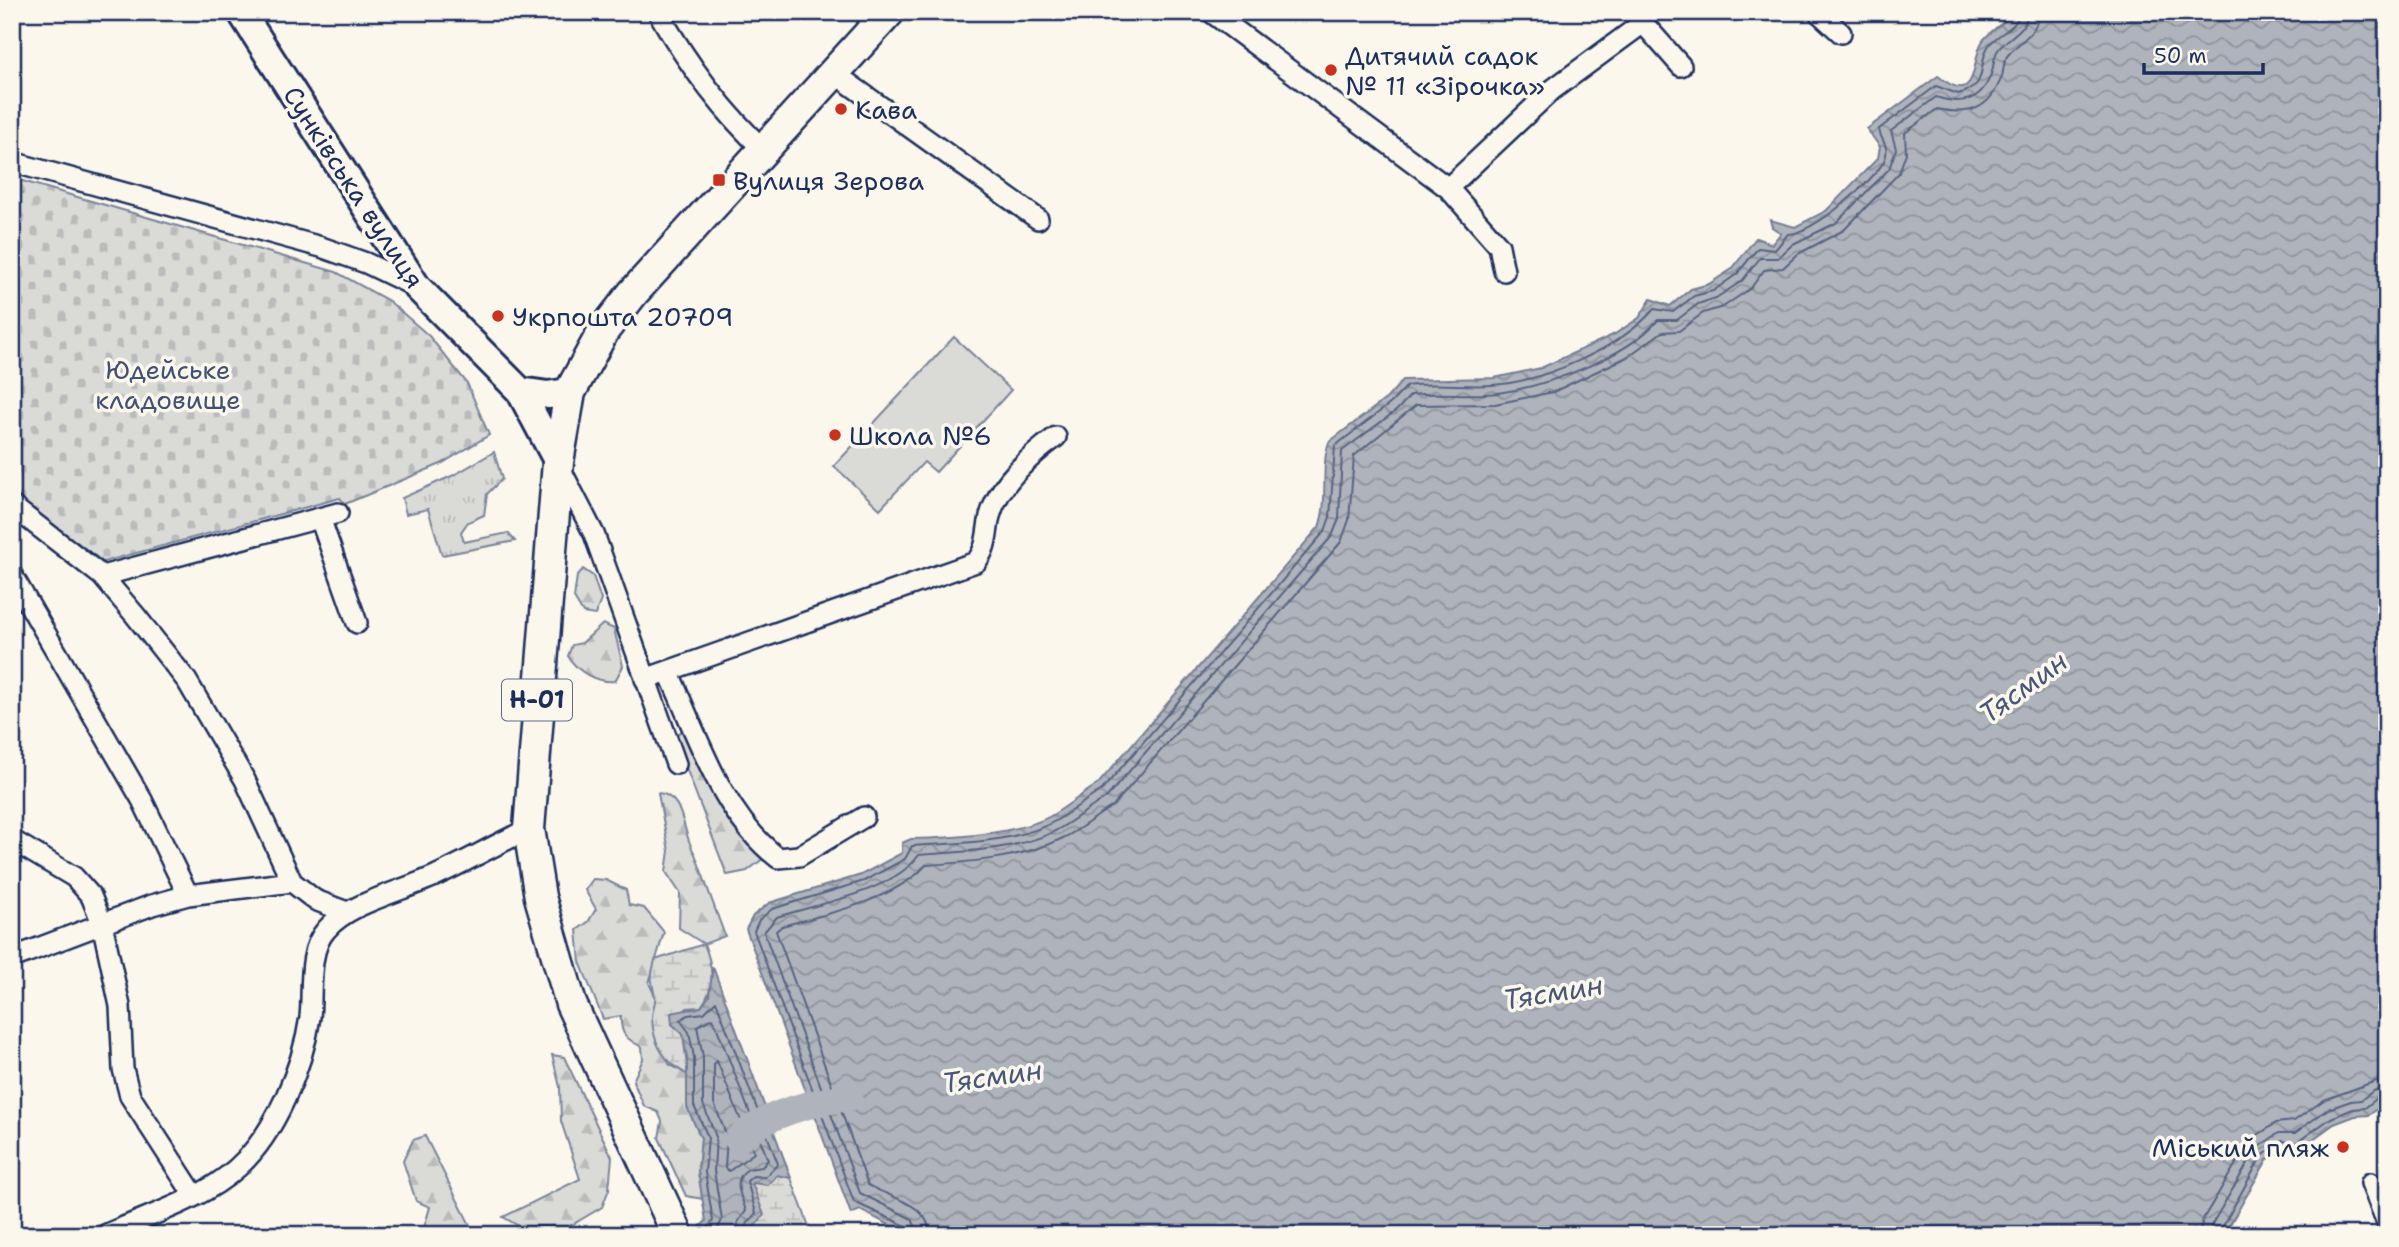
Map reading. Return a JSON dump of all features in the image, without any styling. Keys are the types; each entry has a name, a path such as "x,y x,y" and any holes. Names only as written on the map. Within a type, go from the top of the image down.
{"main road":[{"name":"Н-01","path":"678,1235 571,1004 540,897 529,829 558,462 570,392 604,330 633,293 889,12"}],"street":[{"name":"Сунківська вулиця","path":"241,12 417,287 520,391 594,534 676,764"},
{"path":"658,12 694,67 747,134 764,150"},
{"path":"1211,12 1448,188 1499,246 1504,271"},
{"path":"1818,12 1841,33"},
{"path":"1448,188 1552,90 1643,23 1681,66"},
{"path":"834,73 1038,219"},
{"path":"12,162 321,247 366,263 417,287"},
{"path":"520,391 548,395 570,392"},
{"path":"645,679 976,562 986,550 990,516 998,497 1031,456 1056,437"},
{"path":"12,506 102,576 187,681 245,780 292,882 315,900 344,912"},
{"path":"102,576 329,515 357,623"},
{"path":"12,575 142,800 188,895"},
{"path":"668,671 718,780 744,825 778,858 799,856 864,817"},
{"path":"104,1235 194,1195 237,1169 258,1144 301,1061 310,1017 316,951 324,932 344,912 415,885 529,829"},
{"path":"12,840 74,877 90,896 102,923 120,1006 123,1069 130,1096 194,1195"},
{"path":"12,958 102,923 188,895 292,882"},
{"path":"315,900 324,932"},
{"path":"2371,1183 2387,1223"}],"green space":[{"name":"Юдейське кладовище","path":"12,178 336,272 389,301 429,336 467,383 489,435 441,464 345,504 340,498 103,562 12,493"},
{"path":"954,337 1011,390 936,472 924,462 880,509 834,466"},
{"path":"494,452 502,479 487,494 484,515 468,522 461,532 464,542 508,533 515,541 442,555 428,509 406,514 402,498 454,475"},
{"path":"583,569 593,576 601,600 595,615 583,613 574,598 577,576"},
{"path":"603,624 614,629 623,666 615,681 588,675 568,656 572,645 582,643"},
{"path":"686,729 764,858 747,871 727,875 680,752 677,734"},
{"path":"658,793 674,800 682,816 725,936 704,944 679,928 680,893 666,872 669,851"},
{"path":"593,879 606,880 626,890 629,905 644,908 664,932 649,983 656,998 652,1018 669,1064 688,1075 687,1107 701,1138 698,1172 703,1199 686,1196 659,1138 662,1121 658,1112 644,1106 633,1081 643,1059 642,1047 625,1035 621,1016 603,1019 580,962 577,930 588,922 596,909 585,890"},
{"path":"704,944 712,976 706,999 701,1007 687,1008 672,1024 683,1034 688,1075 667,1059 655,1037 652,976 655,960"},
{"path":"552,1055 564,1057 612,1157 609,1189 602,1207 570,1226 519,1226 503,1217 580,1179 561,1121 560,1087"},
{"path":"425,1136 473,1231 484,1235 422,1235 430,1207 416,1201 403,1161 413,1140"},
{"path":"777,1175 791,1178 810,1229 805,1235 753,1235 752,1182 768,1185"}],"water":[{"path":"2016,12 2387,12 2387,1102 2369,1115 2355,1116 2334,1124 2295,1152 2285,1147 2267,1160 2224,1235 909,1235 860,1210 851,1214 746,929 753,916 769,903 861,875 902,853 902,843 911,839 984,834 1023,827 1054,814 1098,784 1319,527 1324,506 1325,462 1329,442 1387,398 1403,380 1494,378 1541,368 1615,334 1639,318 1651,299 1670,306 1691,289 1709,284 1732,269 1756,238 1772,244 1781,233 1772,227 1770,220 1795,227 1826,211 1878,158 1880,147 1867,129 1938,76 1951,85 1967,85 1982,42"},
{"path":"713,967 791,1178 777,1175 768,1185 752,1183 764,1215 754,1227 753,1235 692,1235 706,1221 698,1172 701,1138 687,1107 687,1058 683,1034 672,1024 671,1013 701,1007 709,996"}],"waterway":[{"name":"Тясмин","path":"738,1139 776,1116 819,1102 849,1097"}],"place":[{"name":"Дитячий садок № 11 «Зірочка»","path":"1331,70"},
{"name":"Кава","path":"841,109"},
{"name":"Вулиця Зерова","path":"719,180"},
{"name":"Укрпошта 20709","path":"498,316"},
{"name":"Школа №6","path":"835,435"},
{"name":"Міський пляж","path":"2343,1147"}]}
